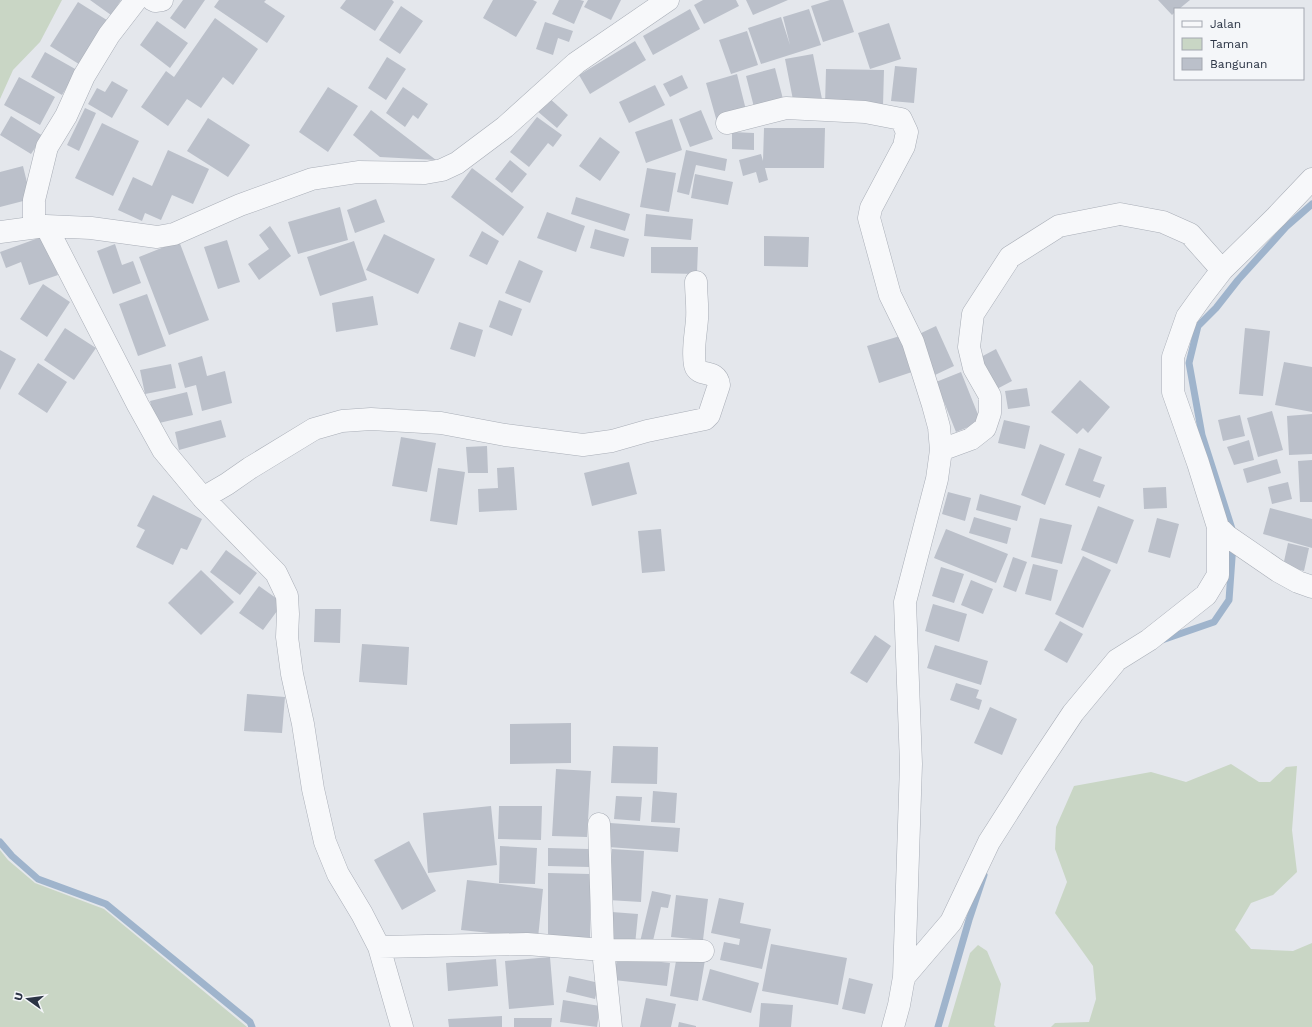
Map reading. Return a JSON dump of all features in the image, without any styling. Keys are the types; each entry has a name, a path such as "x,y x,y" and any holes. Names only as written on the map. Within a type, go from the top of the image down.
{"street":[{"path":"136,0 109,35 84,76 66,116 47,147 34,200 40,227 163,450 203,498 276,573 287,596 287,637 292,674 303,724 313,789 325,842 338,874 362,914 379,947 402,1027"},
{"path":"153,0 162,0"},
{"path":"0,232 40,227 90,228 157,236 168,235 174,234 240,205 312,179 358,172 425,173 442,170 457,163 505,128 576,63 668,0"},
{"path":"727,123 786,108 866,112 901,119 907,132 904,146 871,208 869,218 890,295 913,342 933,405 939,427 941,450 938,479 905,602 911,764 904,977 893,1027"},
{"path":"904,977 951,922 989,842 1073,713 1117,660 1148,640 1206,595 1218,575 1222,532 1173,392 1173,357 1187,317 1222,270 1312,179"},
{"path":"941,450 972,439 985,428 990,414 990,396 974,368 969,348 973,314 1010,257 1016,253 1059,226 1120,214 1163,222 1190,234 1222,270"},
{"path":"203,498 314,429 342,421 371,419 441,424 505,435 583,445 612,441 647,431 705,419 709,415 719,384 714,375 699,371 696,367 696,282"},
{"path":"1222,532 1278,571 1298,582 1312,587"},
{"path":"598,824 604,950 611,1027"},
{"path":"379,947 527,944 604,950 703,951"}],"green space":[{"path":"0,0 62,0 40,42 13,70 0,99"},
{"path":"1231,764 1259,782 1270,782 1286,767 1297,766 1292,830 1297,872 1273,895 1251,903 1235,930 1251,949 1293,951 1312,943 1312,1027 1051,1027 1055,1023 1089,1022 1096,999 1093,966 1055,913 1067,882 1055,849 1056,827 1074,786 1151,772 1186,782"},
{"path":"0,850 8,860 35,883 104,909 247,1027 0,1027"},
{"path":"978,945 987,951 1001,984 994,1025 996,1027 948,1027 970,953"}],"building":[{"path":"90,0 121,0 111,15"},
{"path":"183,0 205,0 185,29 170,18"},
{"path":"219,0 266,0 264,2 285,16 267,43 214,7"},
{"path":"346,0 392,0 394,2 375,31 340,8"},
{"path":"493,0 533,0 537,2 516,37 483,18"},
{"path":"559,0 584,1 574,24 552,14"},
{"path":"588,0 621,0 611,20 584,7"},
{"path":"703,0 736,0 739,6 704,24 694,5"},
{"path":"746,0 788,0 753,15"},
{"path":"830,0 843,0 854,32 823,42 811,6"},
{"path":"1158,0 1190,0 1180,8 1174,8 1174,13 1172,15"},
{"path":"78,2 110,22 82,66 50,46"},
{"path":"401,6 423,21 400,54 379,40"},
{"path":"690,9 700,29 653,55 643,36"},
{"path":"809,9 821,45 761,64 748,28 781,17 790,45 783,17"},
{"path":"215,18 258,49 233,85 223,77 201,108 187,99 168,126 141,107 166,71 174,77"},
{"path":"157,21 188,43 170,68 140,45"},
{"path":"545,22 573,31 569,42 558,38 553,55 536,49"},
{"path":"889,23 901,59 870,69 858,33"},
{"path":"747,31 758,65 731,74 719,40"},
{"path":"635,41 646,60 590,94 579,75"},
{"path":"45,52 77,70 62,95 31,77"},
{"path":"813,54 822,99 794,105 785,59"},
{"path":"387,57 406,69 386,100 368,88"},
{"path":"895,66 917,68 914,103 891,101"},
{"path":"775,68 783,99 754,107 746,76"},
{"path":"826,69 884,70 883,106 825,105"},
{"path":"737,74 747,114 717,122 706,83"},
{"path":"682,75 688,88 670,97 663,84"},
{"path":"19,77 55,97 40,125 4,105"},
{"path":"112,81 128,90 112,118 88,104 97,88 105,92"},
{"path":"655,85 665,105 629,123 619,102"},
{"path":"328,87 358,106 328,152 299,132"},
{"path":"403,87 428,104 418,119 413,115 405,127 386,113"},
{"path":"548,97 568,115 557,128 536,110"},
{"path":"85,108 96,113 79,151 67,145"},
{"path":"371,110 436,160 380,157 353,135"},
{"path":"701,110 713,139 690,147 679,119"},
{"path":"11,116 43,136 31,154 0,135"},
{"path":"537,117 562,135 553,147 548,143 529,167 510,152"},
{"path":"208,118 250,145 228,177 187,151"},
{"path":"672,119 682,150 646,163 635,132"},
{"path":"102,123 139,141 113,196 75,178"},
{"path":"764,128 825,128 824,168 765,168 768,180 759,183 756,172 743,176 739,160 761,154 763,161"},
{"path":"732,132 754,133 754,150 732,149"},
{"path":"600,137 620,152 600,181 579,166"},
{"path":"168,150 209,169 193,204 172,195 161,220 145,213 142,221 118,210 133,177 152,186"},
{"path":"686,150 727,159 725,171 696,165 689,195 677,192"},
{"path":"510,160 527,174 512,193 495,179"},
{"path":"23,166 31,199 0,207 0,172"},
{"path":"472,168 524,207 503,236 451,197"},
{"path":"647,168 676,173 669,212 640,207"},
{"path":"695,174 733,182 728,205 691,198"},
{"path":"576,197 630,214 625,231 571,214"},
{"path":"376,199 385,222 355,233 347,210"},
{"path":"340,207 348,240 298,254 288,222"},
{"path":"547,212 585,226 576,252 537,238"},
{"path":"646,214 693,219 691,240 644,236"},
{"path":"270,226 291,256 259,280 248,264 269,249 259,235"},
{"path":"595,229 629,239 624,257 590,248"},
{"path":"482,231 499,241 487,265 469,256"},
{"path":"384,234 435,259 418,294 366,270"},
{"path":"44,236 58,275 29,285 21,262 6,268 0,252"},
{"path":"764,236 809,237 808,267 764,266"},
{"path":"227,240 240,282 218,289 204,247"},
{"path":"179,241 209,320 169,335 139,257"},
{"path":"354,241 367,280 320,296 307,257"},
{"path":"115,244 122,265 133,261 141,283 113,294 97,251"},
{"path":"651,247 698,247 697,274 651,273"},
{"path":"519,260 543,271 530,303 505,293"},
{"path":"43,284 70,302 47,337 20,319"},
{"path":"147,294 166,346 138,356 119,304"},
{"path":"373,296 378,325 336,332 332,303"},
{"path":"499,300 522,309 512,336 489,327"},
{"path":"459,322 483,330 475,357 450,349"},
{"path":"936,326 954,366 935,375 917,335"},
{"path":"65,328 96,348 74,380 44,360"},
{"path":"1245,328 1270,331 1263,396 1239,394"},
{"path":"900,336 912,372 879,383 867,346"},
{"path":"996,349 1012,381 995,390 979,358"},
{"path":"0,350 16,359 0,390"},
{"path":"202,356 207,376 225,371 232,403 202,411 196,385 185,388 178,363"},
{"path":"1284,362 1312,367 1312,412 1275,405"},
{"path":"38,363 67,382 47,413 18,394"},
{"path":"171,364 176,388 145,394 140,370"},
{"path":"961,372 981,422 956,432 936,382"},
{"path":"1080,380 1110,407 1088,433 1083,428 1077,434 1051,412"},
{"path":"1027,388 1030,406 1008,409 1005,391"},
{"path":"187,392 193,415 155,424 150,401"},
{"path":"1272,411 1283,450 1258,457 1247,418"},
{"path":"1312,414 1312,454 1289,455 1287,416"},
{"path":"1240,415 1245,436 1223,441 1218,420"},
{"path":"221,420 226,437 179,450 175,432"},
{"path":"1004,420 1030,426 1025,449 998,443"},
{"path":"401,437 436,443 427,492 392,486"},
{"path":"1249,440 1254,460 1234,465 1227,447"},
{"path":"1040,444 1065,454 1045,505 1021,495"},
{"path":"487,446 488,473 468,473 466,447"},
{"path":"1079,448 1102,457 1093,481 1105,485 1100,498 1065,485"},
{"path":"1277,459 1281,473 1247,483 1243,469"},
{"path":"1312,460 1312,502 1300,502 1298,461"},
{"path":"629,462 637,494 592,506 584,473"},
{"path":"514,467 517,510 479,512 478,489 498,488 497,468"},
{"path":"438,468 465,472 457,525 430,521"},
{"path":"1288,482 1292,499 1272,504 1268,487"},
{"path":"1166,487 1167,508 1144,509 1143,488"},
{"path":"948,492 971,498 965,521 942,514"},
{"path":"980,494 1021,506 1017,521 976,510"},
{"path":"153,495 202,519 187,550 181,548 173,565 136,547 145,530 137,526"},
{"path":"1098,506 1134,520 1117,564 1081,550"},
{"path":"1270,508 1312,519 1312,548 1263,534"},
{"path":"974,517 1011,528 1007,544 969,533"},
{"path":"1040,518 1072,525 1062,564 1031,557"},
{"path":"1157,518 1179,524 1170,558 1148,552"},
{"path":"661,529 665,571 642,573 638,531"},
{"path":"946,529 1008,554 996,583 934,558"},
{"path":"1288,543 1309,548 1304,571 1283,566"},
{"path":"226,550 257,573 240,595 210,572"},
{"path":"1083,556 1111,570 1083,628 1055,614"},
{"path":"1013,557 1027,562 1016,592 1003,587"},
{"path":"1033,564 1058,570 1051,601 1025,594"},
{"path":"941,567 964,574 954,603 932,596"},
{"path":"201,570 234,602 201,635 168,603"},
{"path":"971,580 993,589 983,614 961,605"},
{"path":"259,586 283,603 263,630 239,613"},
{"path":"933,604 967,614 959,642 925,631"},
{"path":"315,609 341,609 340,643 314,642"},
{"path":"1060,621 1083,634 1067,663 1044,650"},
{"path":"875,635 891,646 867,683 850,673"},
{"path":"362,644 409,647 407,685 359,682"},
{"path":"935,645 988,661 981,685 927,668"},
{"path":"956,683 979,690 976,698 982,700 979,710 950,700"},
{"path":"247,694 285,697 282,733 244,731"},
{"path":"990,707 1017,719 1002,755 974,743"},
{"path":"571,723 571,763 510,764 510,724"},
{"path":"613,746 658,747 657,784 611,783"},
{"path":"556,769 591,771 587,837 552,836"},
{"path":"653,791 677,793 675,823 651,822"},
{"path":"616,796 642,797 640,821 614,819"},
{"path":"491,806 497,865 428,873 423,813"},
{"path":"499,806 542,806 541,840 498,839"},
{"path":"610,823 680,828 678,852 608,847"},
{"path":"409,841 436,891 402,910 374,860"},
{"path":"500,846 537,848 535,884 499,883"},
{"path":"548,848 589,849 589,867 548,866"},
{"path":"612,849 644,851 641,902 608,900"},
{"path":"548,873 590,874 590,938 548,938"},
{"path":"467,880 543,889 538,938 461,930"},
{"path":"652,891 671,895 668,908 661,907 652,945 640,942"},
{"path":"676,895 708,899 703,940 671,937"},
{"path":"719,898 744,903 740,923 771,929 762,969 720,960 724,942 739,945 740,939 711,933"},
{"path":"612,912 638,914 635,945 609,942"},
{"path":"771,944 847,958 838,1005 762,991"},
{"path":"677,955 705,960 698,1001 670,996"},
{"path":"550,957 554,1005 509,1009 505,961"},
{"path":"617,957 670,963 667,986 614,980"},
{"path":"496,959 498,986 448,991 446,963"},
{"path":"710,969 759,983 751,1013 702,1000"},
{"path":"569,976 599,983 595,999 566,992"},
{"path":"849,978 873,984 865,1014 842,1009"},
{"path":"646,998 676,1004 671,1027 640,1027"},
{"path":"563,1000 600,1006 597,1027 560,1022"},
{"path":"761,1003 793,1005 791,1027 759,1027"},
{"path":"502,1016 502,1027 449,1027 448,1019"},
{"path":"514,1018 552,1018 551,1027 514,1027"},
{"path":"679,1022 696,1026 696,1027 678,1027"}],"waterway":[{"path":"1233,532 1202,435 1189,363 1198,326 1216,308 1238,280 1286,227 1312,204"},
{"path":"1162,640 1214,622 1229,600 1233,544"},
{"path":"0,842 12,856 38,879 106,904 250,1022 252,1027"},
{"path":"938,1027 969,920 984,875"}]}
